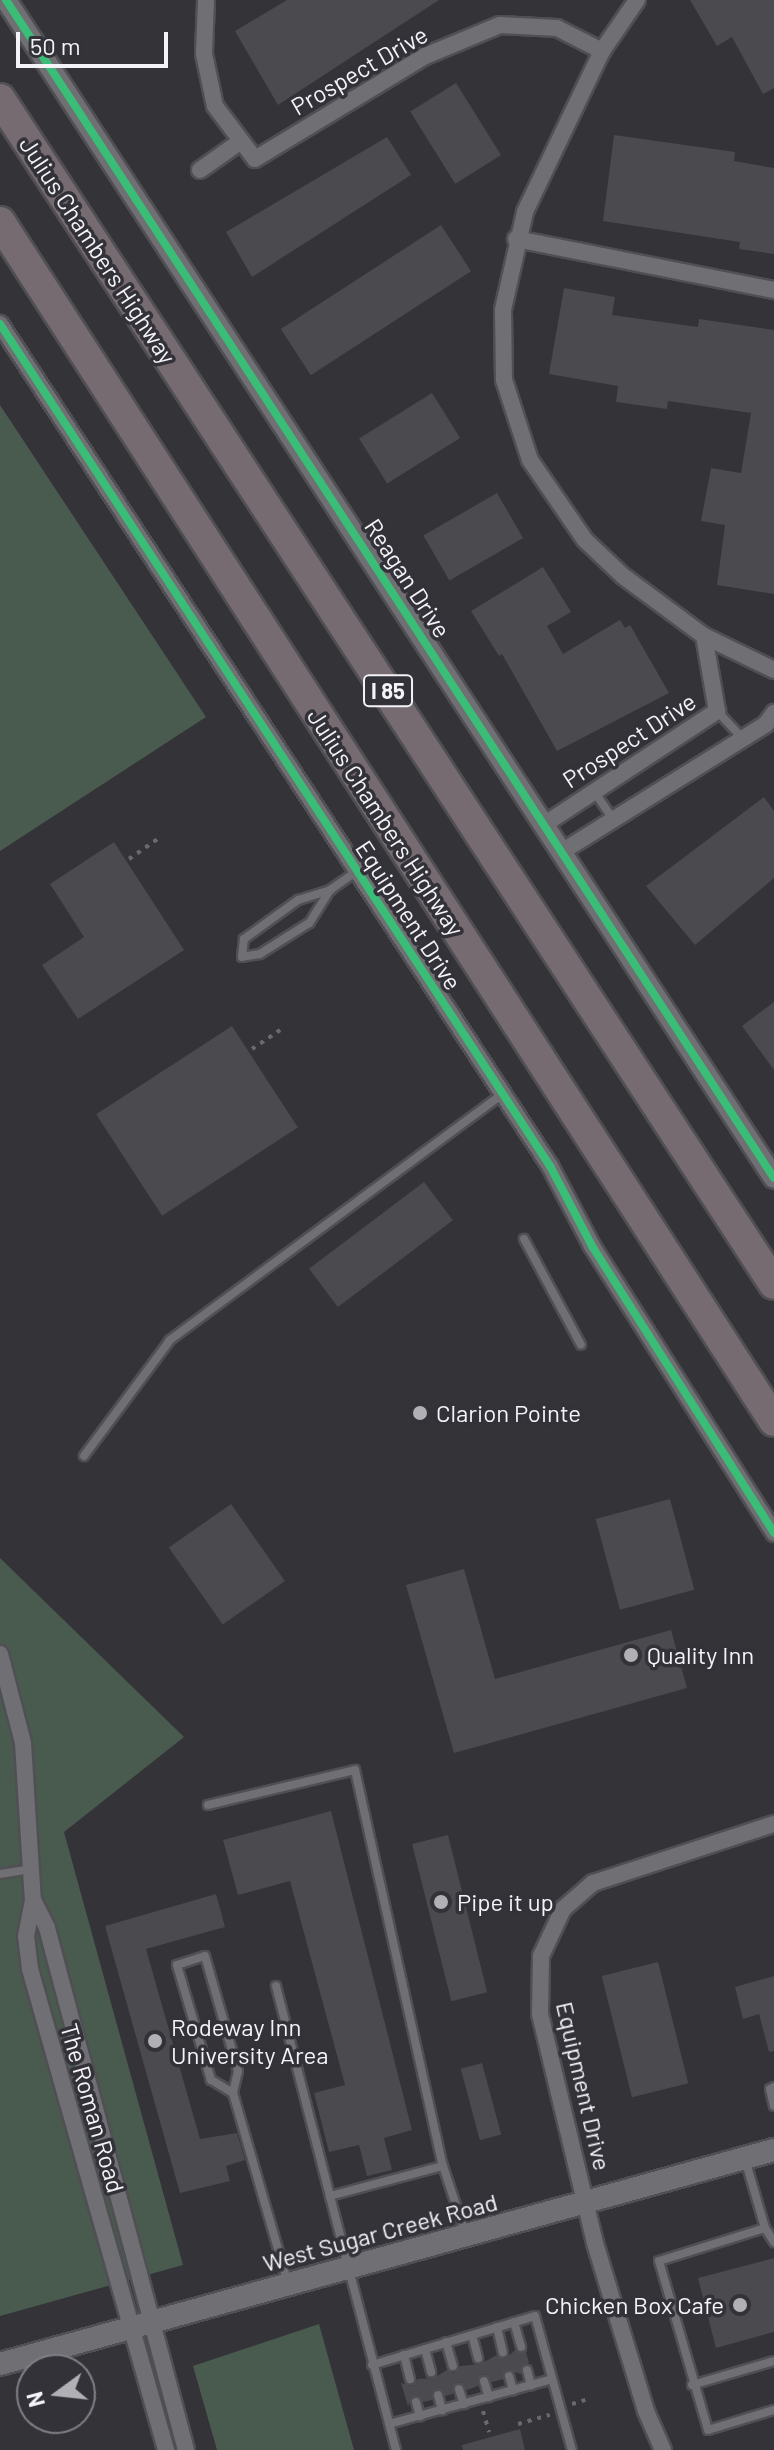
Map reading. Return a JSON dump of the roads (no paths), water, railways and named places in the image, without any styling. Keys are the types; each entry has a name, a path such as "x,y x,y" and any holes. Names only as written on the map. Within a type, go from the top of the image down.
{"highway":[{"name":"Julius Chambers Highway","path":"0,99 774,1284"},
{"name":"Julius Chambers Highway","path":"0,222 774,1421"}],"main road":[{"name":"West Sugar Creek Road","path":"0,2364 774,2150"}],"street":[{"name":"Reagan Drive","path":"6,0 774,1178"},
{"path":"637,0 602,51 544,165 516,239 501,350 511,408 530,460 585,540 623,576 704,636 774,670"},
{"path":"200,170 241,141 215,106 204,54 206,1"},
{"name":"Prospect Drive","path":"241,141 255,159 425,56 500,25 557,28 602,51"},
{"path":"516,239 774,290"},
{"name":"Equipment Drive","path":"0,324 502,1094 774,1533"},
{"name":"Prospect Drive","path":"545,824 717,711 704,636"},
{"path":"563,851 766,724 774,713"},
{"name":"The Roman Road","path":"0,1654 23,1743 33,1900 26,1936 30,1969 129,2328 166,2450"},
{"name":"Equipment Drive","path":"663,2450 646,2411 587,2201 540,2014 537,1985 549,1929 582,1890 617,1871 774,1824"},
{"name":"The Roman Road","path":"33,1900 47,1928 186,2450"}],"lane":[{"path":"717,711 742,738"},
{"path":"594,791 613,820"},
{"path":"330,890 309,923 260,954 242,957 244,939 298,900 330,890 357,871"},
{"path":"84,1456 170,1340 502,1094"},
{"path":"524,1239 581,1345"},
{"path":"208,1805 355,1770 443,2166 467,2236"},
{"path":"0,1874 31,1869"},
{"path":"233,2093 211,2080 177,1965 205,1956 238,2071 233,2093 288,2284"},
{"path":"276,1986 330,2196 345,2269 396,2450"},
{"path":"774,2087 770,2089 774,2106"},
{"path":"745,2158 765,2228 774,2242"},
{"path":"330,2196 443,2166"},
{"path":"765,2228 659,2261 692,2385 708,2430 774,2410"},
{"path":"372,2365 535,2316 572,2450"},
{"path":"514,2322 521,2347"},
{"path":"497,2327 503,2352"},
{"path":"472,2335 478,2358"},
{"path":"446,2342 453,2366"},
{"path":"425,2349 431,2372"},
{"path":"404,2355 410,2379"},
{"path":"692,2385 774,2361"},
{"path":"527,2370 531,2385"},
{"path":"509,2376 513,2390"},
{"path":"389,2424 552,2379"},
{"path":"484,2381 484,2398"},
{"path":"459,2389 464,2404"},
{"path":"438,2395 442,2410"},
{"path":"416,2402 420,2416"}],"place":[{"name":"Clarion Pointe","path":"420,1413"},
{"name":"Quality Inn","path":"631,1655"},
{"name":"Pipe it up","path":"441,1902"},
{"name":"Rodeway Inn University Area","path":"155,2041"},
{"name":"Chicken Box Cafe","path":"740,2305"}]}
